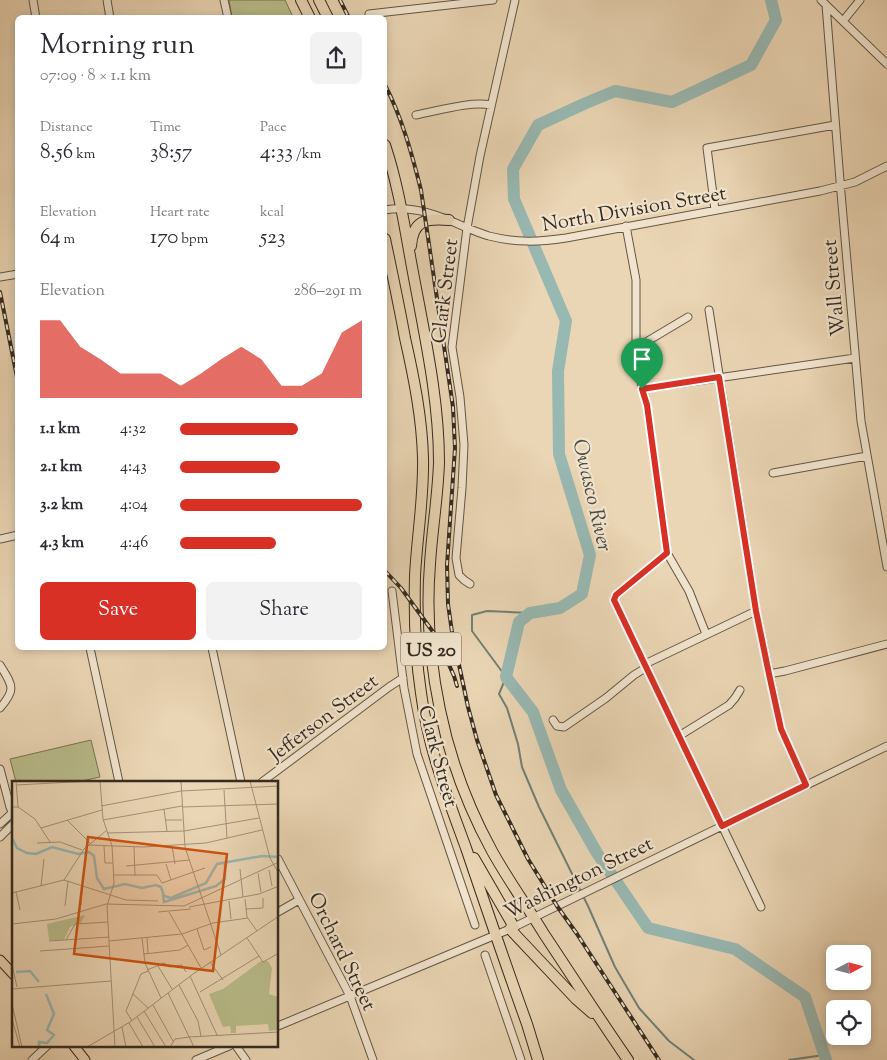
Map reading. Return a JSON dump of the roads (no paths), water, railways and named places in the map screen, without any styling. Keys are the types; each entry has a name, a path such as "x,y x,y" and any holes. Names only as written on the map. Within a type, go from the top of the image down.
{"highway":[{"path":"301,0 308,15"},
{"path":"319,0 326,15"},
{"name":"US 20","path":"387,152 402,208 429,359 438,428 438,487 430,563 428,614 431,656 440,711 453,761 471,808 506,876 628,1060"},
{"path":"411,260 412,237 417,226 425,221 449,220"},
{"name":"US 20","path":"387,249 413,375 421,432 423,460 422,500 415,598 416,646 421,696 433,754 538,1060"},
{"path":"466,847 512,928 581,1004 599,1018"}],"main road":[{"path":"0,960 12,971"},
{"path":"76,1048 85,1060"}],"street":[{"path":"33,0 36,15"},
{"path":"107,0 110,15"},
{"path":"224,0 227,15"},
{"path":"369,14 492,0"},
{"name":"Clark Street","path":"470,584 460,577 457,569 456,550 464,445 460,397 452,346 480,154 515,0"},
{"path":"843,21 860,0"},
{"path":"823,3 887,64"},
{"name":"Wall Street","path":"823,3 861,421 887,567"},
{"path":"416,116 466,106 491,104"},
{"path":"714,210 707,148 835,125"},
{"name":"North Division Street","path":"387,210 402,208 420,211 496,238 522,242 541,241 820,191 855,182 887,166"},
{"path":"626,226 636,280 636,348 638,370 647,405 667,553 689,590 706,634"},
{"path":"0,277 15,274"},
{"path":"709,310 756,611 781,729 806,785"},
{"path":"636,348 688,317"},
{"path":"642,389 855,358"},
{"path":"774,473 867,456"},
{"path":"0,539 15,536"},
{"path":"667,553 616,595 614,600 760,907"},
{"name":"Clark Street","path":"392,591 403,678 417,754 475,926"},
{"path":"553,720 557,726 564,727 606,698 646,666 706,634 756,611"},
{"path":"769,674 887,644"},
{"path":"90,650 119,781"},
{"path":"212,650 241,781"},
{"path":"0,665 12,692 0,708"},
{"name":"Jefferson Street","path":"263,781 403,678"},
{"path":"679,736 729,704 740,690"},
{"name":"Washington Street","path":"279,1026 512,928 887,746"},
{"path":"0,769 12,811"},
{"path":"0,824 12,816"},
{"path":"0,837 12,826"},
{"name":"Orchard Street","path":"279,861 350,996 373,1060"},
{"path":"279,911 299,900"},
{"path":"484,955 521,1060"},
{"path":"32,1060 45,1048"},
{"path":"196,1060 224,1048"},
{"path":"237,1048 246,1060"}],"waterway":[{"name":"Owasco River","path":"771,0 776,20 751,65 672,102 615,91 586,103 538,125 513,169 514,199 566,321 558,371 559,454 590,555 582,594 560,608 530,613 519,622 506,677 533,712 561,790 597,853 648,928 735,949 805,997 826,1060"},
{"path":"530,613 487,611 472,615 472,631 506,677 499,694 507,708 518,744 522,767 615,967 639,1008 669,1041 694,1060"},
{"path":"789,1060 824,1055"}],"railway":[{"path":"340,0 348,15"},
{"path":"387,89 406,136 421,190 453,407 455,448 447,565 448,604 452,632 477,740 496,795 528,859 659,1060"},
{"path":"0,292 15,367"},
{"path":"387,573 401,588 436,636 457,686"}]}
